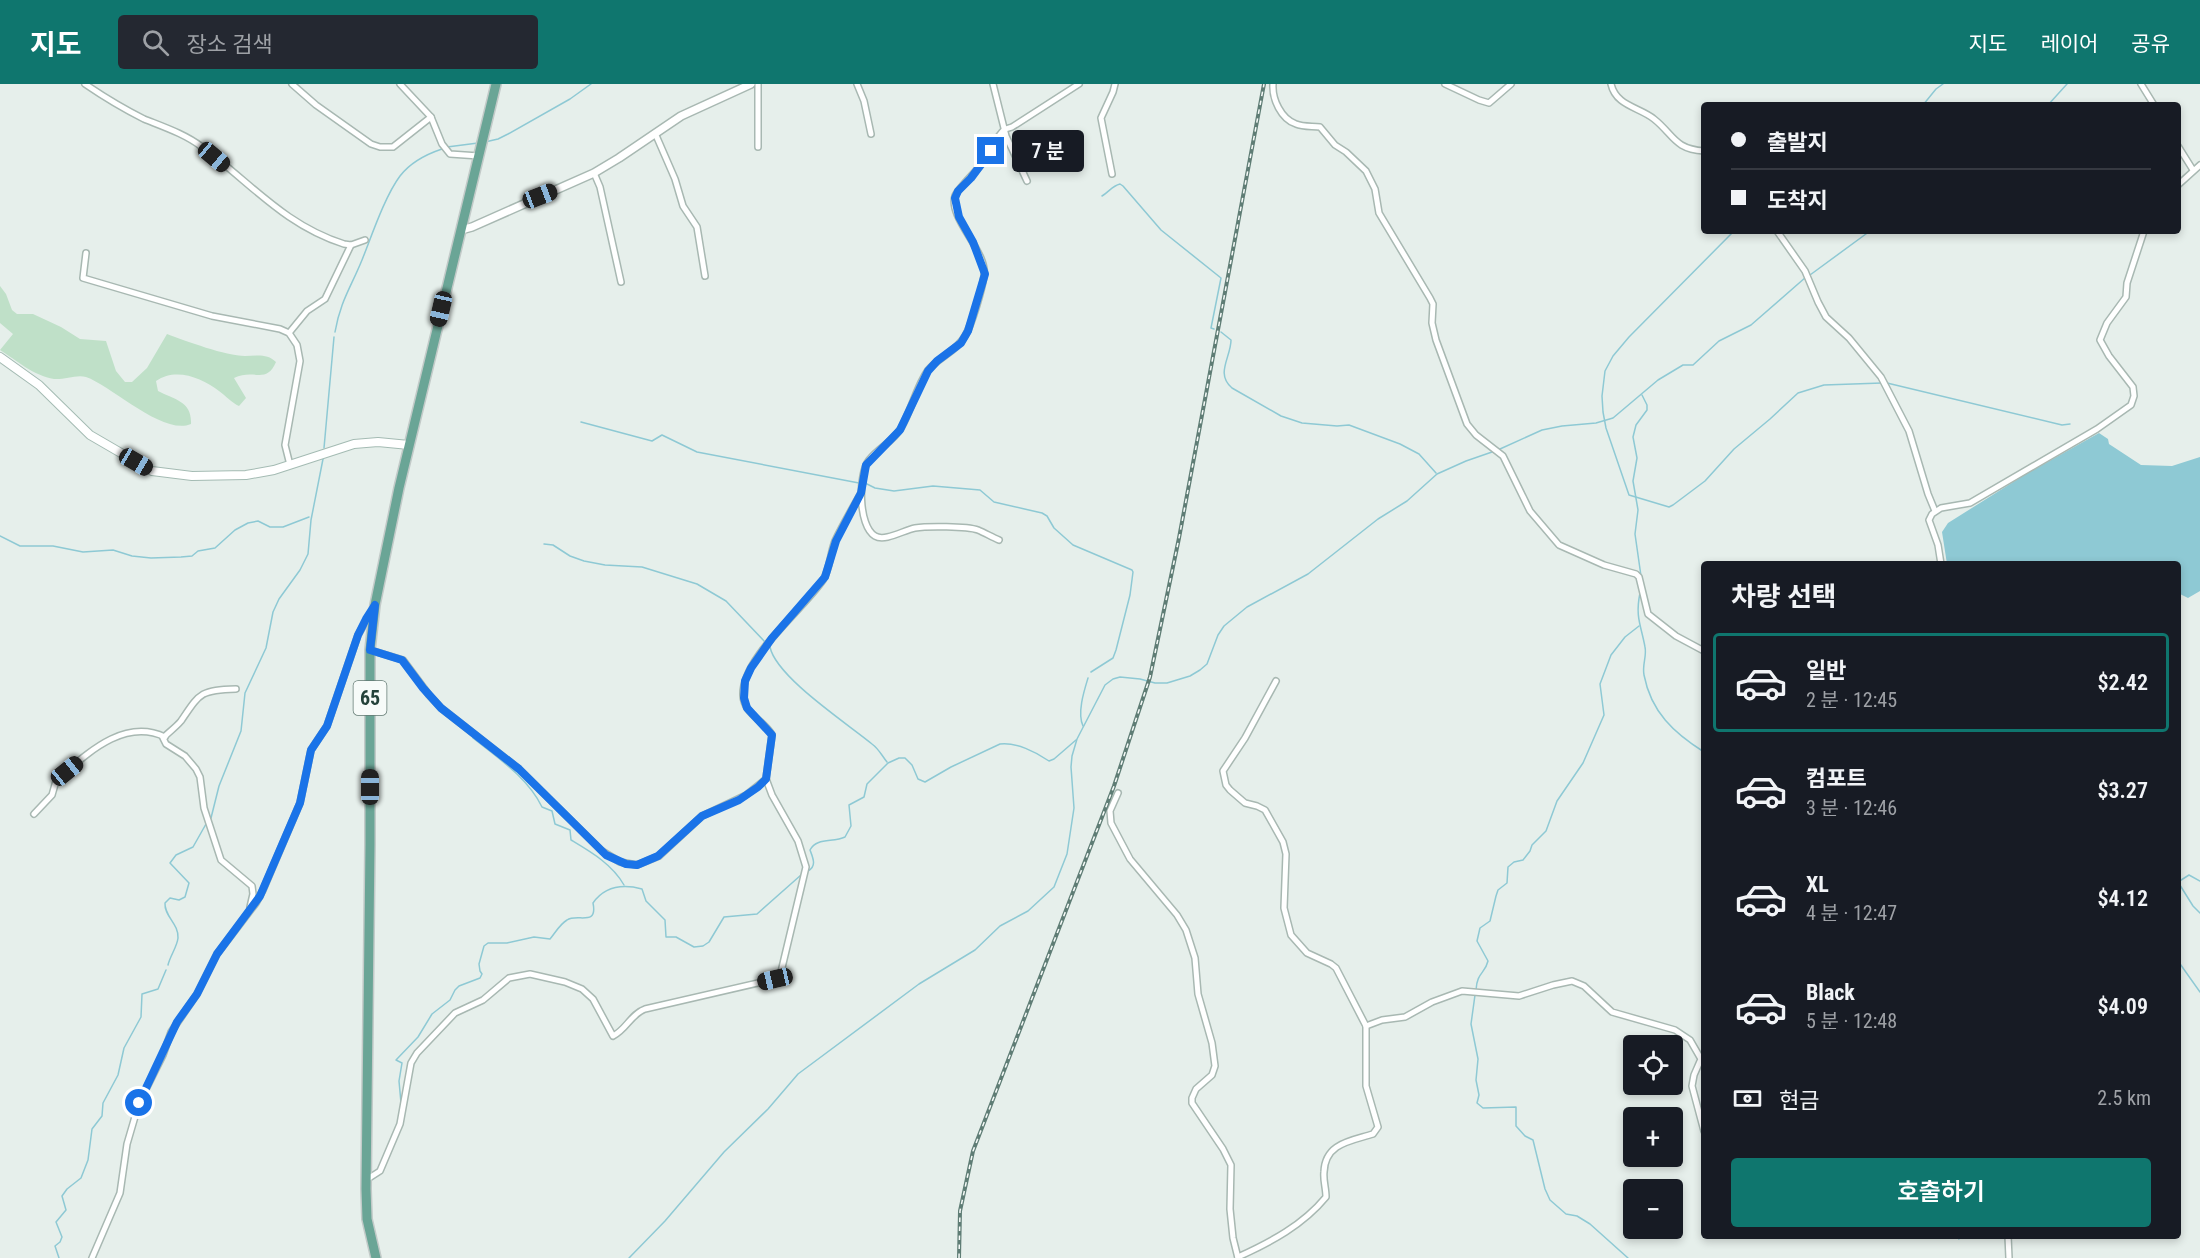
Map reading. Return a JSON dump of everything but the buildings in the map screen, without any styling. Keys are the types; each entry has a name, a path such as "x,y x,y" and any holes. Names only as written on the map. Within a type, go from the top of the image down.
{"main road":[{"name":"65","path":"376,1258 367,1219 366,1180 370,650 375,605 409,445 496,84"},
{"path":"0,357 39,385 90,435 149,470 181,476 218,477 260,474 354,444 378,442 409,445"}],"street":[{"path":"85,84 126,109 202,147 292,220 318,235 351,245 365,240"},
{"path":"292,84 316,105 371,144 380,147 393,147 431,117"},
{"path":"400,84 431,117 442,144 453,156 480,153"},
{"path":"461,230 594,173 681,116 751,84"},
{"path":"758,84 758,147"},
{"path":"858,84 871,134"},
{"path":"993,84 1004,130 1027,181"},
{"path":"366,1180 380,1171 400,1124 411,1063 417,1053 455,1013 483,1000 509,978 530,974 565,982 582,989 592,999 614,1036 634,1015 645,1008 780,976 806,867 798,841 772,795 766,779 772,735 747,708 744,698 745,681 751,668 772,638 825,577 836,541 861,493 866,465 900,430 928,371 937,361 961,343 968,331 985,274 973,242 959,217 955,198 958,191 983,163 1004,130 1079,84"},
{"path":"1112,174 1101,118 1113,92 1114,84"},
{"path":"1273,84 1274,99 1289,120 1294,124 1320,128 1335,145 1347,152 1366,171 1375,189 1378,213 1433,304 1432,323 1436,340 1467,424 1476,435 1503,456 1530,511 1558,545 1604,565 1636,574 1639,577 1648,614 1676,636 1701,649"},
{"path":"1445,84 1489,103 1511,84"},
{"path":"1611,84 1618,98 1652,117 1678,144 1691,150 1701,151"},
{"path":"2141,84 2152,102"},
{"path":"655,133 675,179 683,206 697,227 705,276"},
{"path":"2181,151 2193,170"},
{"path":"2181,182 2200,165"},
{"path":"594,173 600,187 621,282"},
{"path":"1779,234 1805,271 1821,310 1834,326 1849,338 1881,376 1909,430 1935,511"},
{"path":"1941,561 1938,545 1929,520 1935,511 1970,502 2097,429 2131,405 2134,396 2133,387 2109,356 2100,340 2107,323 2126,297 2127,283 2143,234"},
{"path":"289,333 307,311 325,299 351,245"},
{"path":"86,253 83,278 212,316 280,329 289,333 297,345 300,362 285,446 290,465"},
{"path":"861,493 866,522 871,533 879,538 914,528 929,527 971,528 999,540"},
{"path":"92,1258 120,1193 129,1133 144,1092 177,1022 197,994 217,954 260,896 297,812 311,750 327,726 358,635 375,605"},
{"path":"370,650 402,660 441,708 519,769 602,851 620,862 637,865 658,856 702,816 746,795 766,779"},
{"path":"1118,793 1110,811 1111,822 1130,859 1177,915 1188,935 1195,958 1198,994 1215,1060 1214,1071 1196,1089 1192,1103 1232,1165 1230,1209 1233,1238 1238,1257 1280,1236 1307,1216 1326,1197 1324,1170 1332,1150 1344,1142 1376,1131 1377,1123 1366,1086 1366,1026 1336,968 1306,953 1291,935 1284,908 1286,854 1283,842 1265,810 1239,800 1230,790 1224,777 1223,771 1245,738 1276,681"},
{"path":"165,737 177,726 198,697 207,692 236,689"},
{"path":"34,814 52,795 56,782 61,776 116,736 140,731 165,737"},
{"path":"165,737 166,744 185,756 200,777 204,808 221,860 252,886 252,898 248,912"},
{"path":"1366,1026 1382,1020 1405,1017 1432,1002 1462,991 1519,996 1553,984 1572,981 1584,986 1612,1012 1675,1030 1690,1040 1701,1058"},
{"path":"1701,1062 1694,1075 1692,1086 1701,1120"},
{"path":"2008,1239 2009,1258"}],"green space":[{"path":"0,286 12,310 17,314 33,314 80,339 106,341 116,371 125,382 132,382 147,368 167,334 217,351 237,355 265,356 276,362 272,369 264,375 241,375 234,378 246,398 239,406 197,378 172,375 156,381 158,391 181,402 189,410 191,416 191,424 180,426 166,423 86,377 54,379 47,377 32,371 0,350 13,334 0,323"}],"water":[{"path":"2099,433 2108,439 2109,444 2141,465 2172,466 2200,457 2200,591 2188,598 2181,594 2181,561 1947,561 1942,532 1948,523 2026,474"}],"waterway":[{"path":"485,142 508,134 570,99 591,84"},
{"path":"1925,102 1943,84"},
{"path":"2051,102 2067,84"},
{"path":"447,147 478,143"},
{"path":"335,332 343,303 394,184 414,163 442,149"},
{"path":"1102,196 1117,185 1123,186 1161,230 1221,278 1211,328 1214,329"},
{"path":"1731,234 1629,337 1613,356 1605,371 1602,396 1606,428 1629,495 1669,507 1705,481 1734,449 1798,393 1824,385 1882,383"},
{"path":"1810,275 1866,234"},
{"path":"1500,449 1542,430 1596,423 1613,418 1658,380 1683,365 1693,365 1719,341 1751,325 1806,277"},
{"path":"1221,332 1231,340 1224,371 1227,383 1232,388 1281,416 1302,423 1349,425 1400,444 1419,454 1436,473"},
{"path":"324,448 334,337"},
{"path":"1887,383 2062,425 2070,424"},
{"path":"1641,576 1635,534 1638,510 1633,481 1637,458 1633,437 1636,425 1647,410 1642,395"},
{"path":"581,422 652,441 662,435 697,452 859,483"},
{"path":"629,1258 798,1074 919,984 975,950 1000,926 1028,911 1054,887 1067,854 1074,808 1072,756 1077,739 1105,685 1120,677 1167,683 1190,676 1200,670 1207,664 1218,635 1224,626 1247,607 1308,574 1378,519 1407,501 1437,474 1492,452"},
{"path":"211,818 219,786 241,731 245,693 266,648 273,612 308,554 311,520 323,459"},
{"path":"865,483 875,488 894,491 933,486 980,490 994,502 1042,513 1047,516 1054,528 1073,545 1132,570 1130,595 1113,658 1091,672"},
{"path":"0,536 20,546 53,546 83,552 113,550 132,556 151,558 181,557 192,556 198,551 215,548 235,530 248,523 258,521 270,527 283,527 309,517"},
{"path":"544,544 553,545 570,556 584,561 605,565 642,567 697,584 726,601 765,642"},
{"path":"1640,593 1638,615 1645,650 1644,671 1647,688 1665,720 1701,750"},
{"path":"1476,990 1479,976 1488,961 1477,941 1480,928 1490,921 1498,890 1507,883 1508,867 1514,862 1523,860 1532,845 1546,831 1557,801 1583,763 1604,715 1600,684 1611,655 1625,637 1639,626"},
{"path":"770,647 775,659 799,686 879,750 887,762"},
{"path":"1083,726 1081,709 1088,678"},
{"path":"473,738 521,778 542,807 552,811 555,824 570,830 571,840 607,865 624,885"},
{"path":"808,871 813,864 810,850 817,843 845,837 851,826 849,805 864,797 867,784 888,763 905,758 912,765 918,779 925,782 1000,744 1026,748 1049,761 1076,740"},
{"path":"168,965 178,933 165,908 165,903 170,898 179,900 185,897 189,883 170,863 176,855 193,847 206,824"},
{"path":"401,1103 399,1081 402,1063 396,1060 418,1037 432,1014 450,1000 459,986 480,978 482,974 479,964 484,946 488,943 507,943 534,937 550,939 567,920 590,917 594,910 593,903 603,893 615,888 628,887 642,889 646,901 665,920 666,937 676,937 694,947 703,946 709,942 724,917 757,914 801,875"},
{"path":"2181,880 2189,875 2200,881"},
{"path":"2181,887 2200,913"},
{"path":"2181,965 2200,992"},
{"path":"59,1258 55,1246 62,1237 56,1222 66,1210 62,1196 81,1178 88,1160 92,1129 102,1116 103,1103 118,1075 124,1048 141,1017 142,994 158,989 166,970"},
{"path":"1475,995 1471,1024 1478,1059 1476,1080 1479,1095 1477,1103 1483,1108 1516,1107 1516,1126 1525,1136 1533,1140 1545,1189 1550,1200 1566,1214 1577,1216 1590,1224 1628,1258"}],"railway":[{"path":"959,1258 960,1211 973,1151 1114,786 1150,677 1179,538 1264,84"}],"route":[{"path":"139,1103 163,1055 171,1032 197,994 210,965 260,896 297,812 309,754 327,726 358,635 375,605 370,650 399,657 441,708 519,769 611,859 632,865 642,864 652,859 669,848 702,816 739,800 766,779 772,735 747,708 743,694 745,681 751,668 772,638 825,577 836,541 861,493 863,470 869,460 900,430 928,371 937,361 961,343 968,331 985,274 973,242 959,217 955,198 958,191 991,151"}]}
